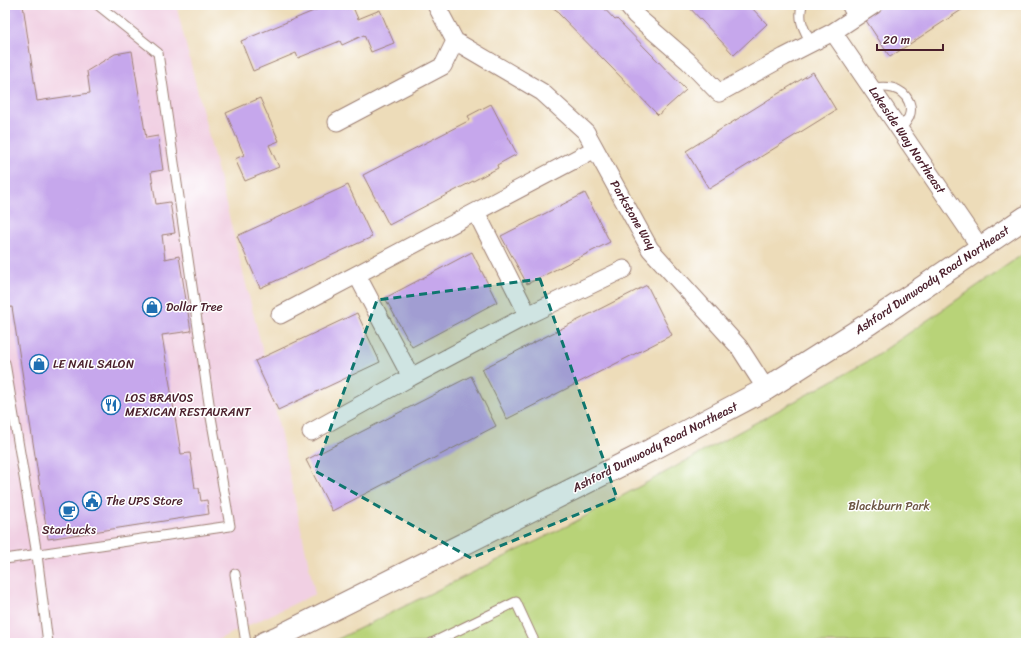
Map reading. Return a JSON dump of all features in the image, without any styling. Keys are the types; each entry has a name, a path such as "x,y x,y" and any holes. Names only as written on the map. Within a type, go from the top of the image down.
{"main road":[{"name":"Ashford Dunwoody Road Northeast","path":"275,641 651,450 766,389 870,323 1026,217"}],"street":[{"path":"337,122 443,66 455,41 436,5"},
{"path":"627,5 635,15 688,61 719,93 833,32 849,12 874,5"},
{"name":"Lakeside Way Northeast","path":"833,32 980,247"},
{"name":"Parkstone Way","path":"455,41 542,92 586,132 650,249 739,347 766,389"},
{"path":"280,315 595,149"},
{"path":"476,212 528,315"},
{"path":"311,432 528,315 624,269"},
{"path":"357,275 411,377"}],"lane":[{"path":"5,559 230,526 211,417 158,53 98,5"},
{"path":"802,5 800,14 802,25 811,43"},
{"path":"872,88 884,86 895,88 903,93 911,109 909,118 900,129"},
{"path":"5,363 37,555 48,643"},
{"path":"235,574 246,643"},
{"path":"432,643 516,602 535,643"}],"highlighted area":[{"path":"540,279 617,498 471,558 315,471 377,300"}],"shaded area":[{"path":"5,5 176,5 264,356 315,594 211,643 5,643"}],"green space":[{"name":"Blackburn Park","path":"1026,252 1026,643 330,643 571,524 870,360"}],"building":[{"path":"5,5 23,5 37,101 90,93 87,71 115,54 132,51 146,138 158,136 163,170 151,172 156,204 170,202 175,233 162,235 165,259 179,256 191,331 162,335 181,454 190,453 195,488 199,488 201,501 207,500 209,514 48,539 12,307 5,308"},
{"path":"328,5 352,5 358,19 380,10 394,43 371,52 364,35 342,45 340,41 298,58 296,53 253,71 241,41"},
{"path":"554,5 601,5 615,20 617,19 686,90 658,115 558,13 559,12 552,7"},
{"path":"687,5 753,5 751,7 767,24 734,55"},
{"path":"880,5 969,5 890,57 863,16"},
{"path":"813,72 836,110 709,189 686,151"},
{"path":"260,98 279,141 269,145 279,167 245,181 235,159 244,155 226,113"},
{"path":"491,104 517,154 497,165 498,168 389,225 363,175 470,120 468,116"},
{"path":"348,185 372,237 260,288 237,236"},
{"path":"585,193 610,242 527,284 501,236"},
{"path":"472,252 497,302 412,347 385,298"},
{"path":"647,285 672,335 507,419 482,369"},
{"path":"357,313 380,362 278,410 255,361"},
{"path":"471,376 496,426 332,511 306,460"}],"place":[{"name":"Dollar Tree","path":"152,307"},
{"name":"LE NAIL SALON","path":"39,364"},
{"name":"LOS BRAVOS MEXICAN RESTAURANT","path":"111,405"},
{"name":"The UPS Store","path":"92,501"},
{"name":"Starbucks","path":"69,511"}]}
